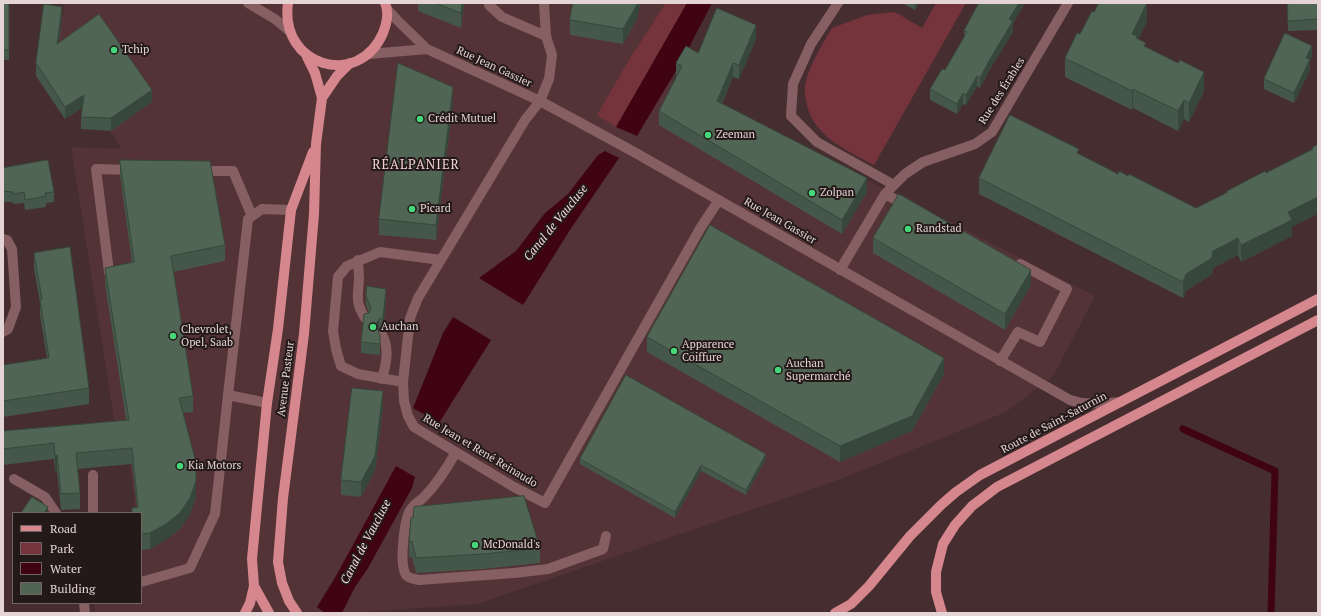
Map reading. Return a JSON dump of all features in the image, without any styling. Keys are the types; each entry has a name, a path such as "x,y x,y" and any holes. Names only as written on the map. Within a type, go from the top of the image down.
{"main road":[{"path":"288,3 286,17 288,30"},
{"path":"307,57 322,63 336,65 350,63 369,54 379,41 385,28 387,6"},
{"name":"Avenue Pasteur","path":"288,30 293,41 307,57 316,74 322,98 316,144 314,214 304,334 283,498 278,562 282,583 289,601 297,613"},
{"name":"Avenue Pasteur","path":"322,98 337,76 350,63"},
{"name":"Avenue Pasteur","path":"245,613 250,603 254,586 252,559 267,403 278,329 291,210 316,144"},
{"name":"Route de Saint-Saturnin","path":"835,613 851,604 869,586 910,536 956,492 980,475 1318,299"},
{"path":"942,613 936,592 936,572 943,544 955,525 978,501 997,487 1318,320"},
{"name":"Avenue Pasteur","path":"254,586 269,613"}],"street":[{"path":"248,3 275,19 288,30"},
{"path":"489,3 489,5 502,17 546,36"},
{"name":"Rue Jean et René Reinaudo","path":"544,3 546,36 552,55 549,79 540,101 525,120 418,298 410,318 403,382 404,401 408,416 414,427 514,487 545,503 701,227 719,200"},
{"path":"838,3 811,44 793,84 791,116 817,142 894,184"},
{"name":"Rue des Érables","path":"840,270 885,194 905,174 923,162 975,144 992,132 1068,3"},
{"name":"Rue Jean Gassier","path":"387,6 398,21 427,49 540,101 634,152 1070,400 1080,404 1121,402"},
{"name":"Rue Jean Gassier","path":"369,54 427,49"},
{"path":"109,272 96,169 142,170"},
{"path":"187,170 233,171 252,216"},
{"path":"885,194 920,212"},
{"path":"142,582 190,568 214,514 248,219 262,209 291,210"},
{"path":"3,239 7,240 12,249 16,307 8,329 3,332"},
{"path":"403,382 358,374 342,366 336,349 333,331 338,277 347,266 358,260 380,252 441,260"},
{"path":"358,260 359,277 357,302 360,311 365,318"},
{"path":"1000,361 1018,332 1040,342 1067,289 1011,260"},
{"path":"382,335 386,342 386,364 382,379"},
{"path":"228,396 267,403"},
{"path":"456,452 446,472 425,496 410,509 404,538 402,561 405,573 410,579 420,580 514,573 548,568 603,549 606,536"},
{"path":"93,475 93,512"},
{"path":"14,479 45,497 55,512"}],"shaded area":[{"path":"64,3 666,3 632,55 675,82 1095,296 1054,375 1006,412 838,480 477,604 349,613 95,613 94,604 142,604 142,512 136,512 126,435 117,437 71,147 122,149 57,53"}],"green space":[{"path":"666,3 687,3 616,127 597,115 632,55"},
{"path":"936,3 966,3 874,165 831,140 814,122 809,112 805,93 806,80 809,72 816,56 832,28 867,15 895,12 922,28"}],"water":[{"path":"687,3 712,3 683,59 637,136 616,127"},
{"name":"Canal de Vaucluse","path":"605,151 619,158 570,230 523,305 479,278 516,251 545,213 568,194 598,155"},
{"path":"453,317 491,340 439,423 413,408 443,333"},
{"name":"Canal de Vaucluse","path":"396,466 415,477 412,488 368,568 355,587 342,613 325,613 317,607 336,576"}],"building":[{"path":"3,3 9,3 9,50 3,50"},
{"path":"436,3 462,3 461,13"},
{"path":"573,3 638,3 623,29 570,20"},
{"path":"979,3 1019,3 1009,19 1013,21 980,78 977,76 966,95 963,93 957,104 930,89 942,69 945,70 967,32 964,31"},
{"path":"1099,3 1147,3 1132,34 1137,36 1136,38 1146,43 1144,46 1178,63 1180,60 1204,72 1189,103 1184,100 1178,111 1133,89 1132,91 1065,58 1077,33 1080,34 1092,11 1094,12"},
{"path":"1288,3 1318,3 1318,19 1288,21"},
{"path":"44,4 62,7 57,44 99,14 152,90 111,118 81,117 84,95 65,107 36,63"},
{"path":"717,8 756,25 739,65 733,63 717,101 867,178 842,220 659,111 682,66 676,63 686,46 698,53"},
{"path":"1285,33 1312,46 1306,58 1310,59 1294,93 1264,79"},
{"path":"398,63 453,87 436,225 379,219"},
{"path":"1010,115 1079,149 1077,153 1118,174 1119,171 1128,176 1129,174 1196,208 1265,171 1266,173 1313,149 1312,148 1318,144 1318,197 1288,212 1292,220 1241,245 1238,238 1213,251 1212,258 1186,274 1183,282 979,178"},
{"path":"48,160 54,192 45,193 46,196 25,200 24,192 13,194 13,192 3,191 3,168"},
{"path":"120,160 210,161 225,245 171,256 193,396 179,398 196,462 196,481 190,498 180,513 166,524 150,533 142,534 142,512 132,512 132,508 138,507 132,448 76,453 80,493 61,494 57,455 55,456 54,443 3,449 3,431 129,420 105,268 134,262"},
{"path":"899,194 1031,270 1005,314 873,238"},
{"path":"710,225 944,358 912,416 840,446 647,337"},
{"path":"70,247 89,388 3,401 3,365 49,358 40,299 42,299 34,253"},
{"name":"Auchan","path":"367,286 386,289 383,318 379,319 376,324 380,336 380,344 361,342 364,314 369,313 371,308 366,296"},
{"path":"626,375 766,454 746,490 701,465 675,512 580,459"},
{"path":"352,388 383,391 375,456 361,482 341,480"},
{"path":"524,496 540,548 483,554 416,558 412,541 409,542 411,518 413,518 414,507"},
{"path":"32,497 48,507 45,512 22,512"}],"waterway":[{"path":"1183,429 1275,471 1271,613"}],"place":[{"name":"Tchip","path":"114,50"},
{"name":"Crédit Mutuel","path":"420,119"},
{"name":"Zeeman","path":"708,135"},
{"name":"Zolpan","path":"812,193"},
{"name":"Picard","path":"412,209"},
{"name":"Randstad","path":"908,229"},
{"name":"Auchan","path":"373,327"},
{"name":"Chevrolet, Opel, Saab","path":"173,336"},
{"name":"Apparence Coiffure","path":"674,351"},
{"name":"Auchan Supermarché","path":"778,370"},
{"name":"Kia Motors","path":"180,466"},
{"name":"McDonald's","path":"475,545"}],"district":[{"name":"RÉALPANIER","path":"416,165"}]}
